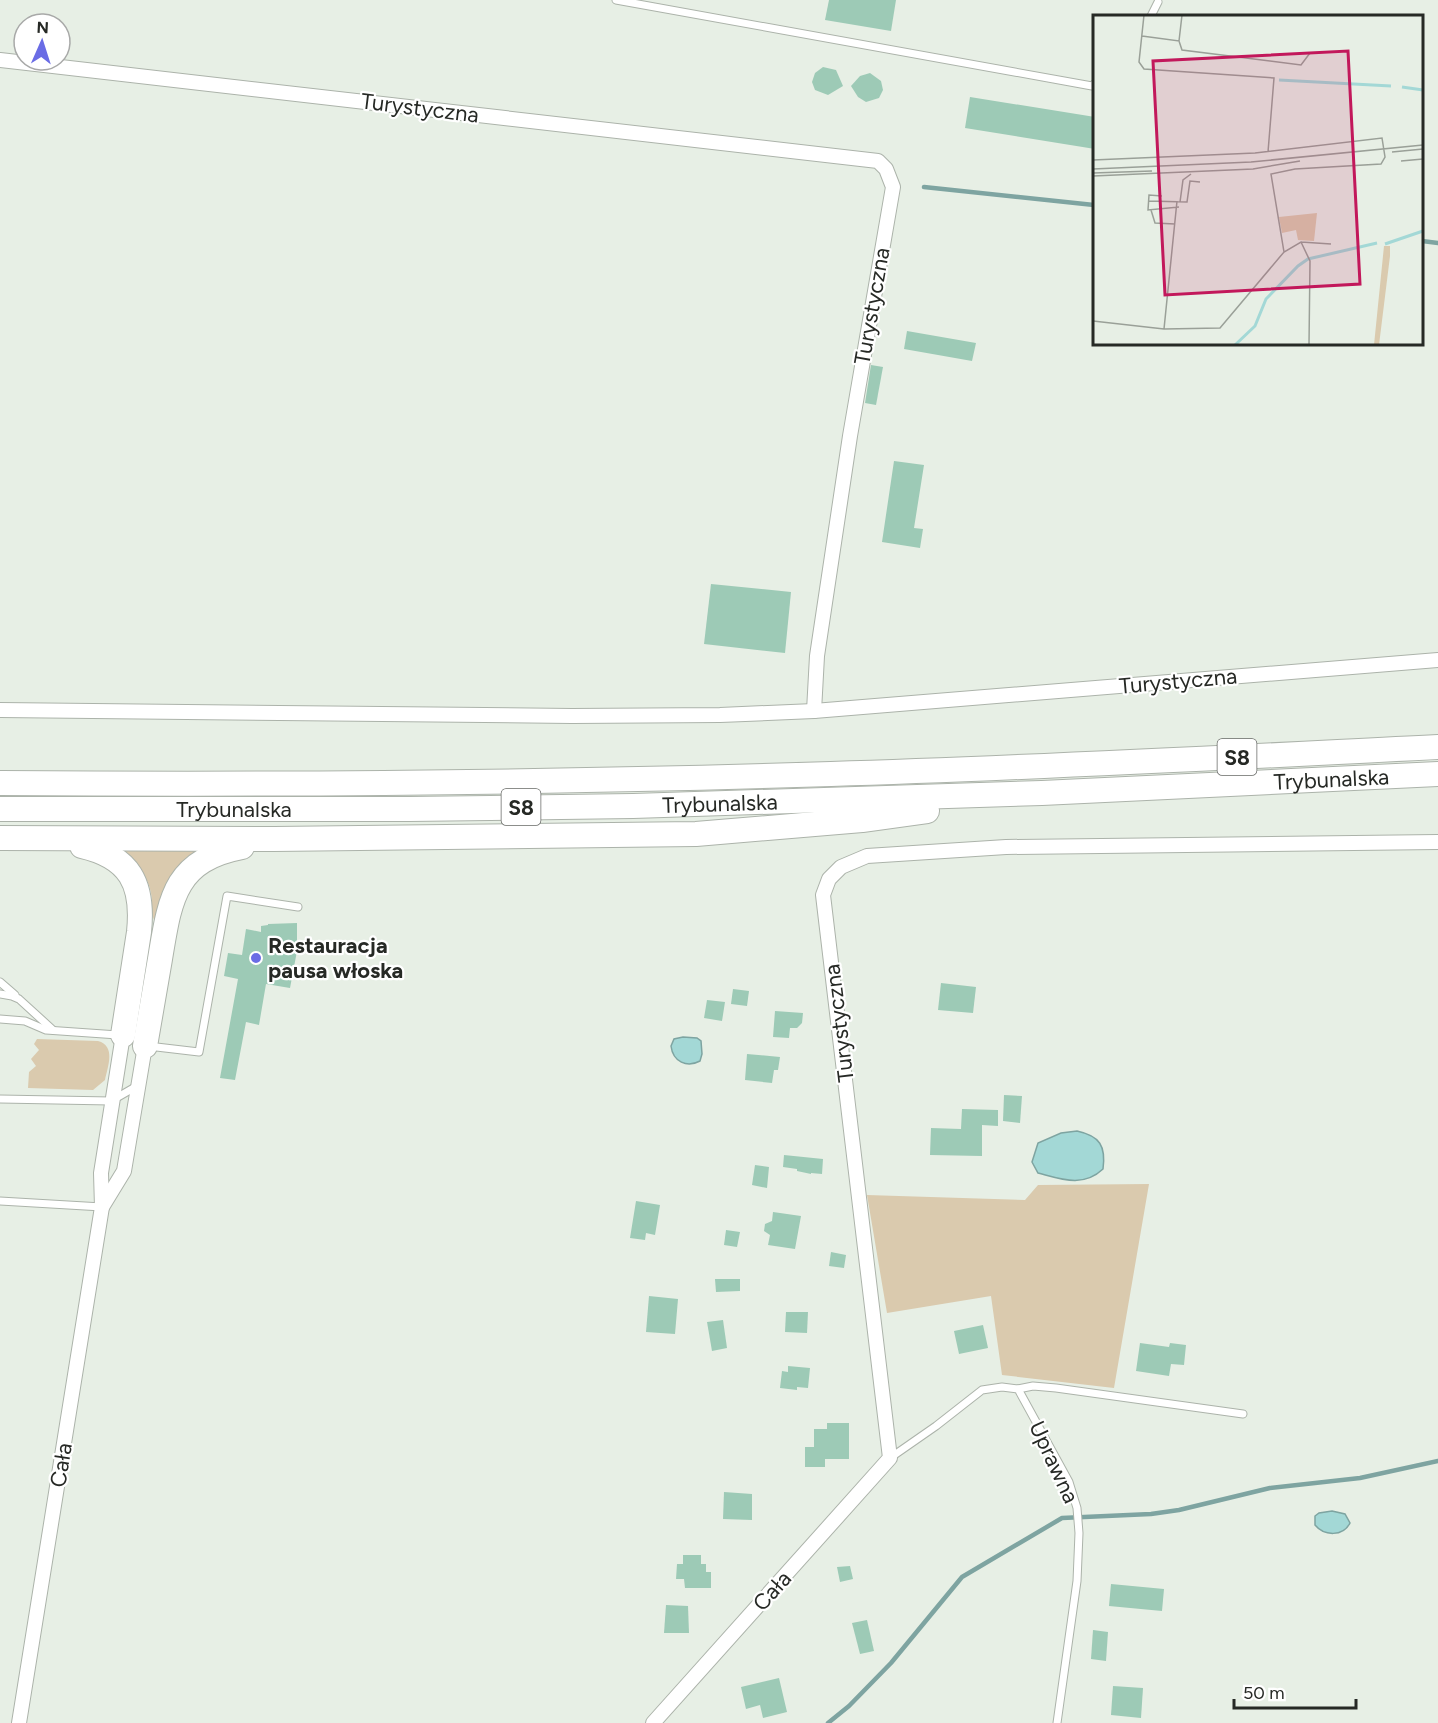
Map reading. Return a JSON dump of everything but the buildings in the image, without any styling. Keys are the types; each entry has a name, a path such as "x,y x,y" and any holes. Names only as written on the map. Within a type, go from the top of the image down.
{"highway":[{"name":"Trybunalska","path":"0,783 396,783 686,778 1100,764 1438,747"},
{"name":"Trybunalska","path":"0,809 443,809 814,801 1042,794 1438,774"},
{"path":"0,838 274,839 711,833 862,820 1042,794"},
{"path":"53,839 93,848 110,855 127,869 137,887 141,921 134,1040"},
{"path":"134,1040 179,885 190,871 213,855 274,839"}],"street":[{"name":"Turystyczna","path":"0,60 878,161 886,169 892,187 848,447 818,656 814,711 1438,660"},
{"path":"0,710 572,716 720,715 814,711"},
{"name":"Turystyczna","path":"890,1458 823,895 829,879 842,867 867,856 1006,847 1438,842"},
{"name":"Cała","path":"102,1207 120,1181 124,1171 138,1085 134,1040"},
{"name":"Cała","path":"19,1723 102,1207 101,1173 111,1101 134,1040"},
{"name":"Cała","path":"653,1723 890,1458"}],"lane":[{"path":"616,0 1093,85"},
{"path":"1152,15 1158,2"},
{"path":"0,1019 25,1021 42,1029 134,1040 199,1052 227,896 298,907"},
{"path":"0,978 52,1030"},
{"path":"0,982 7,987"},
{"path":"0,994 19,999"},
{"path":"0,1099 111,1101 138,1085"},
{"path":"0,1201 102,1207"},
{"path":"890,1458 982,1390 1002,1387 1056,1388 1243,1414"},
{"name":"Uprawna","path":"1018,1389 1069,1482 1077,1508 1079,1528 1077,1581 1058,1723"}],"shaded area":[{"path":"123,849 197,850 179,864 168,881 160,900 155,922 147,881"},
{"path":"37,1039 98,1041 104,1044 109,1052 105,1080 93,1090 28,1088 29,1072 36,1066 31,1059 39,1050 34,1044"},
{"path":"1149,1184 1114,1388 1002,1375 991,1296 887,1313 867,1195 1025,1200 1038,1185"}],"water":[{"path":"697,1038 701,1041 700,1061 686,1064 678,1060 672,1052 671,1046 674,1039"},
{"path":"1077,1131 1091,1136 1100,1143 1104,1161 1103,1169 1095,1175 1080,1180 1063,1179 1038,1173 1032,1162 1038,1143 1061,1133"},
{"path":"1332,1511 1345,1514 1350,1523 1343,1531 1328,1533 1315,1525 1315,1516"}],"waterway":[{"path":"924,187 1093,205"},
{"path":"1423,241 1438,243"},
{"path":"828,1723 849,1706 891,1663 962,1577 1062,1518 1151,1514 1179,1510 1270,1488 1360,1478 1438,1461"}],"place":[{"name":"Restauracja pausa włoska","path":"256,958"}]}
